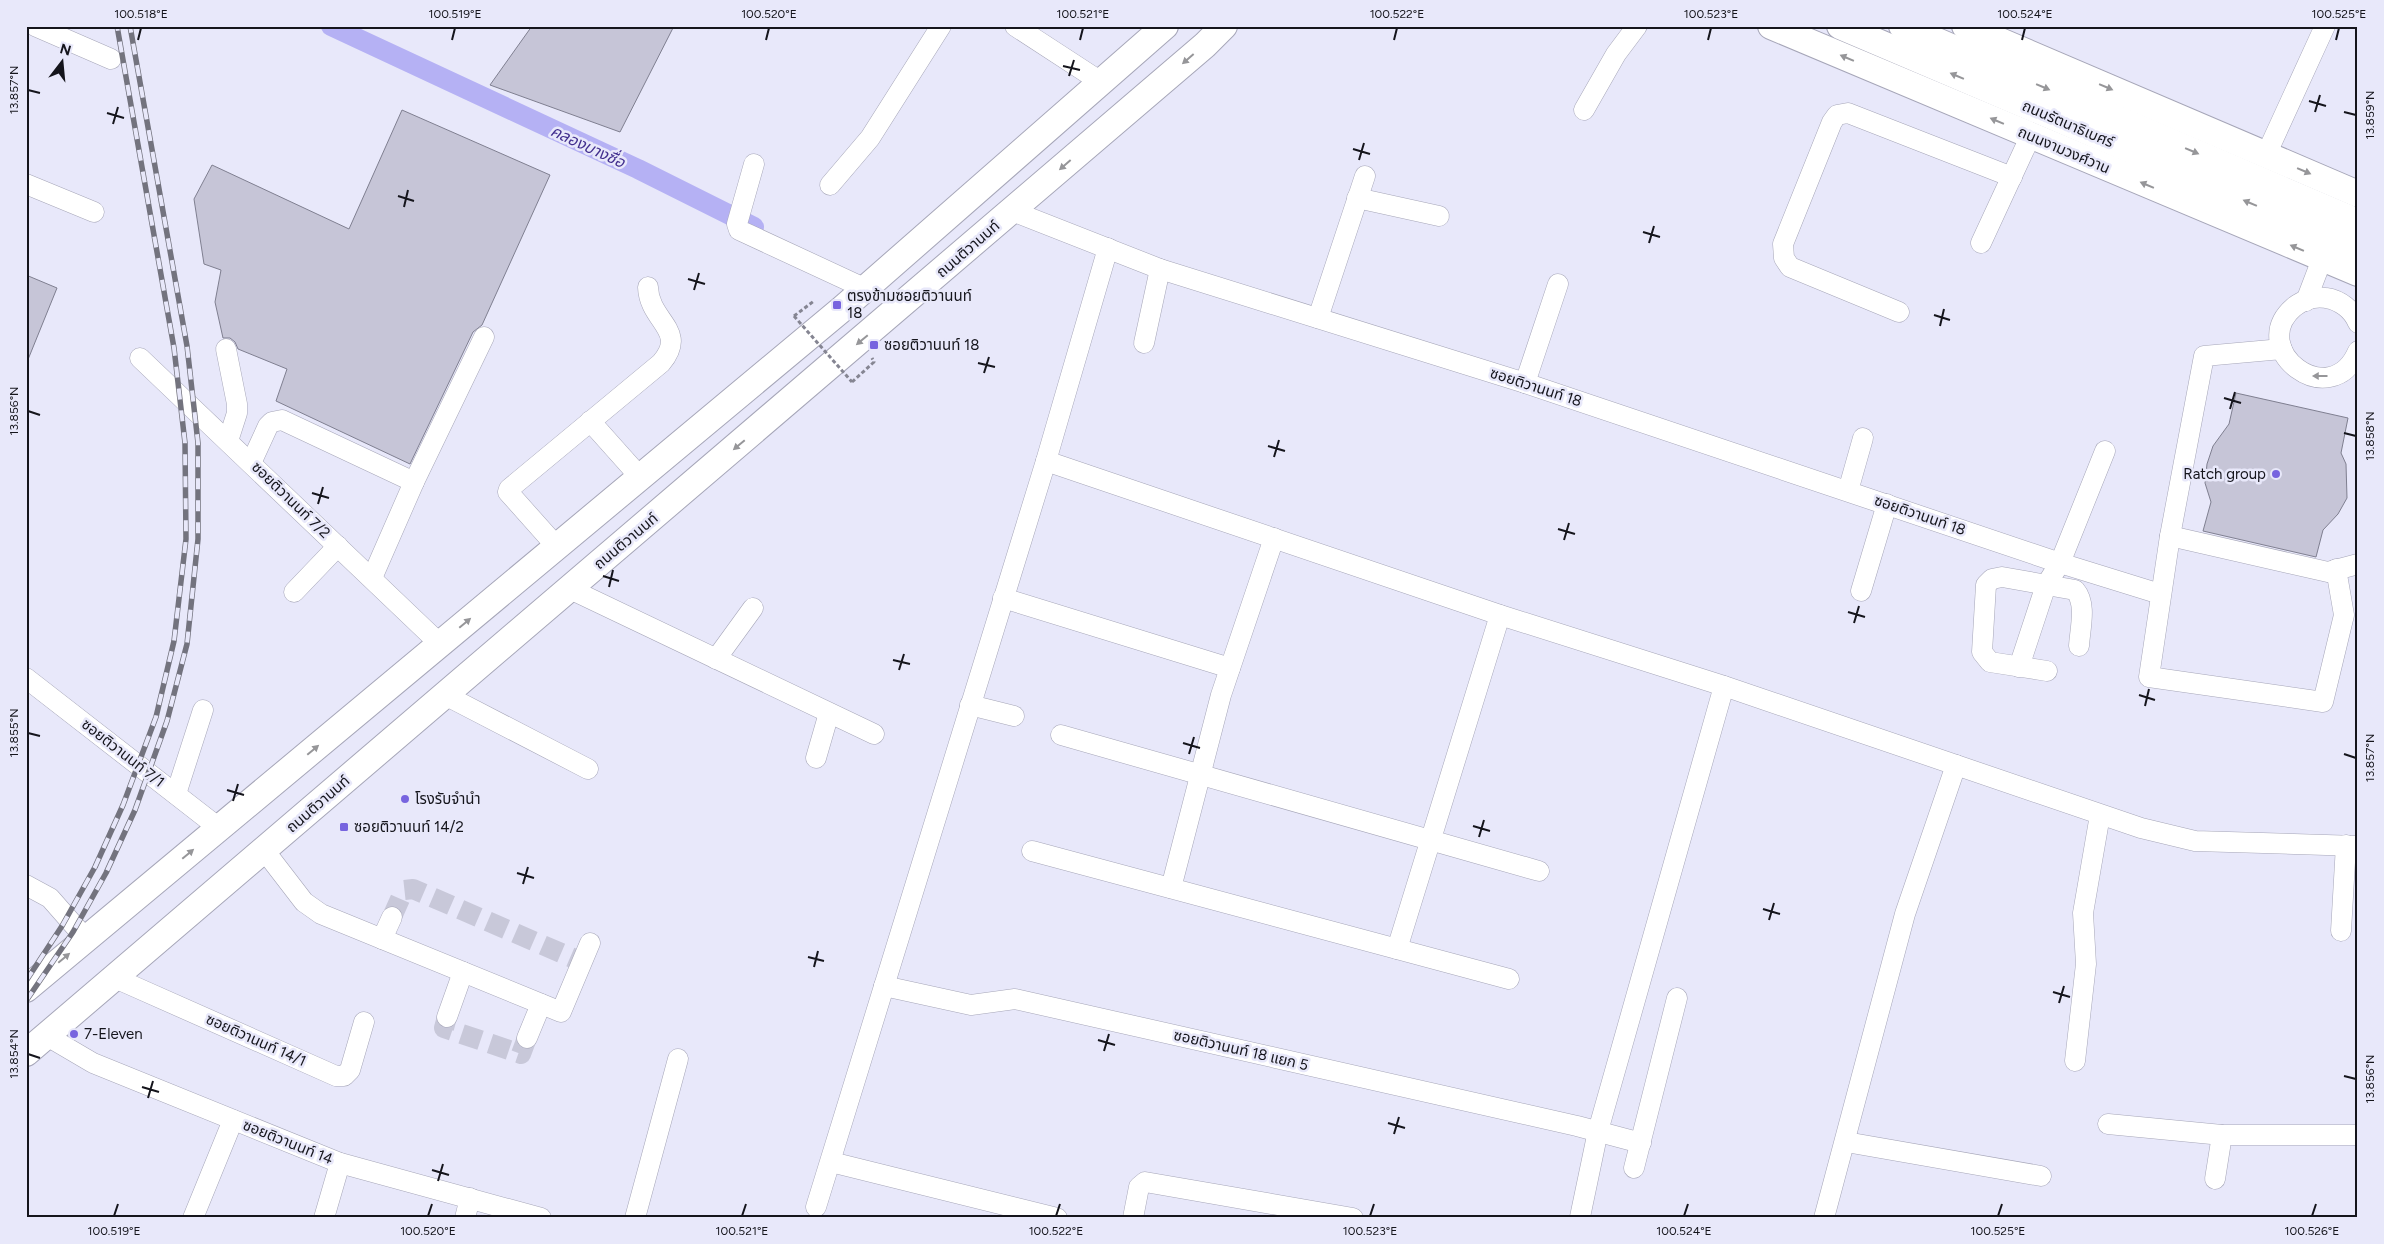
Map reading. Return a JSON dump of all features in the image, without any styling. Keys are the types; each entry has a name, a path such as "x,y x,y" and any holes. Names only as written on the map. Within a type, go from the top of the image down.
{"main road":[{"path":"26,989 842,309 1165,26"},
{"name":"ถนนติวานนท์","path":"26,1053 1012,211 1205,45 1224,26"},
{"name":"ถนนงามวงศ์วาน","path":"1771,26 2358,274"},
{"name":"ถนนรัตนาธิเบศร์","path":"1840,26 2300,211"},
{"name":"ถนนรัตนาธิเบศร์","path":"1902,26 2300,211"},
{"path":"1965,26 2358,194"},
{"path":"2300,211 2358,222"},
{"path":"2300,211 2358,247"}],"street":[{"path":"35,26 112,58"},
{"path":"830,185 870,138 941,26"},
{"path":"1016,26 1101,82"},
{"path":"1584,110 1616,54 1637,26"},
{"path":"2266,155 2325,26"},
{"path":"1899,312 1790,267 1784,258 1784,244 1832,122 1837,115 1848,113 2012,177"},
{"path":"1981,243 2031,136"},
{"path":"754,164 739,216 740,231 864,288"},
{"path":"1318,318 1365,176"},
{"path":"26,184 94,212"},
{"path":"1357,198 1439,216"},
{"name":"ซอยติวานนท์ 18","path":"1012,211 1160,269 1525,383 2060,563 2160,594"},
{"path":"816,1207 1046,461 1108,248"},
{"path":"2306,300 2322,259"},
{"path":"1144,343 1160,269"},
{"path":"1525,383 1558,284"},
{"path":"557,547 508,492 509,489 662,363 672,349 672,338 648,298 648,287"},
{"path":"2356,311 2326,298 2306,300 2290,311 2283,322 2280,336 2282,349 2287,361 2297,370 2309,376 2322,378 2341,372 2357,356"},
{"path":"372,578 414,482 484,337"},
{"path":"226,349 237,404 237,413 228,440"},
{"path":"2282,349 2204,356 2160,594 2149,677 2323,702 2344,615 2336,569"},
{"name":"ซอยติวานนท์ 7/2","path":"140,358 440,644"},
{"path":"251,462 268,426 272,422 282,420 414,482"},
{"path":"590,422 640,477"},
{"path":"1848,491 1863,438"},
{"path":"2019,667 2046,585 2060,563 2105,451"},
{"path":"1046,461 1500,615 1724,686 2141,828 2195,841 2352,845 2341,931"},
{"path":"1861,591 1887,504"},
{"path":"2170,536 2328,572 2358,564"},
{"path":"1171,888 1230,668 1274,538"},
{"path":"294,592 338,546"},
{"path":"2046,671 1990,662 1982,652 1986,585 1992,578 2002,576 2075,590 2080,595 2082,605 2079,646"},
{"path":"570,589 874,734"},
{"path":"1003,598 1230,668"},
{"path":"716,659 753,608"},
{"path":"1397,949 1500,615"},
{"name":"ซอยติวานนท์ 7/1","path":"26,678 219,828"},
{"path":"1580,1217 1598,1131 1724,686"},
{"path":"445,695 588,770"},
{"path":"970,705 1014,716"},
{"path":"176,794 204,710"},
{"path":"816,758 829,713"},
{"path":"1061,735 1539,871"},
{"path":"1824,1218 1846,1142 1905,914 1956,765"},
{"path":"2075,1061 2086,964 2083,913 2100,815"},
{"path":"264,850 304,902 321,914 561,1012 590,943"},
{"path":"1032,851 1509,979"},
{"path":"26,885 50,898 86,939"},
{"path":"382,939 392,917"},
{"path":"447,1017 463,972"},
{"name":"ซอยติวานนท์ 14/1","path":"114,978 336,1076 344,1076 350,1070 364,1022"},
{"name":"ซอยติวานนท์ 18 แยก 5","path":"884,986 971,1005 1015,999 1598,1131 1640,1143"},
{"path":"1634,1168 1677,998"},
{"path":"527,1038 541,1004"},
{"name":"ซอยติวานนท์ 14","path":"46,1036 93,1063 340,1163 468,1208 541,1218"},
{"path":"635,1218 678,1059"},
{"path":"193,1218 233,1120"},
{"path":"2108,1124 2222,1135 2358,1135"},
{"path":"2215,1179 2222,1135"},
{"path":"1846,1142 2040,1176"},
{"path":"831,1162 1047,1217"},
{"path":"324,1218 340,1163"},
{"path":"1133,1218 1139,1187 1145,1182 1353,1218"}],"path":[{"path":"817,298 794,316 852,382 874,362"}],"building":[{"path":"532,26 674,26 620,132 490,85"},
{"path":"402,110 550,175 482,325 473,332 410,464 276,401 287,369 238,349 235,342 230,338 223,338 215,302 221,270 204,264 194,199 212,165 349,229"},
{"path":"26,275 57,288 27,362 26,362"},
{"name":"Ratch group","path":"2236,393 2348,418 2341,453 2346,464 2347,498 2338,514 2323,530 2316,557 2203,531 2211,502 2205,483 2207,464 2213,446 2229,424"}],"waterway":[{"name":"คลองบางซื่อ","path":"331,26 638,169 754,227"}],"tunnel":[{"path":"392,917 404,890 413,889 582,962"},
{"path":"447,1017 444,1028 521,1054 527,1038"}],"railway":[{"path":"26,981 62,926 95,867 123,805 156,717 174,641 186,539 185,443 174,348 117,26"},
{"path":"26,1001 73,932 106,873 135,810 167,721 187,644 198,539 198,443 187,346 130,26"}],"place":[{"name":"ตรงข้ามซอยติวานนท์ 18","path":"837,305"},
{"name":"ซอยติวานนท์ 18","path":"874,345"},
{"name":"Ratch group","path":"2276,474"},
{"name":"โรงรับจำนำ","path":"405,799"},
{"name":"ซอยติวานนท์ 14/2","path":"344,827"},
{"name":"7-Eleven","path":"74,1034"}]}
